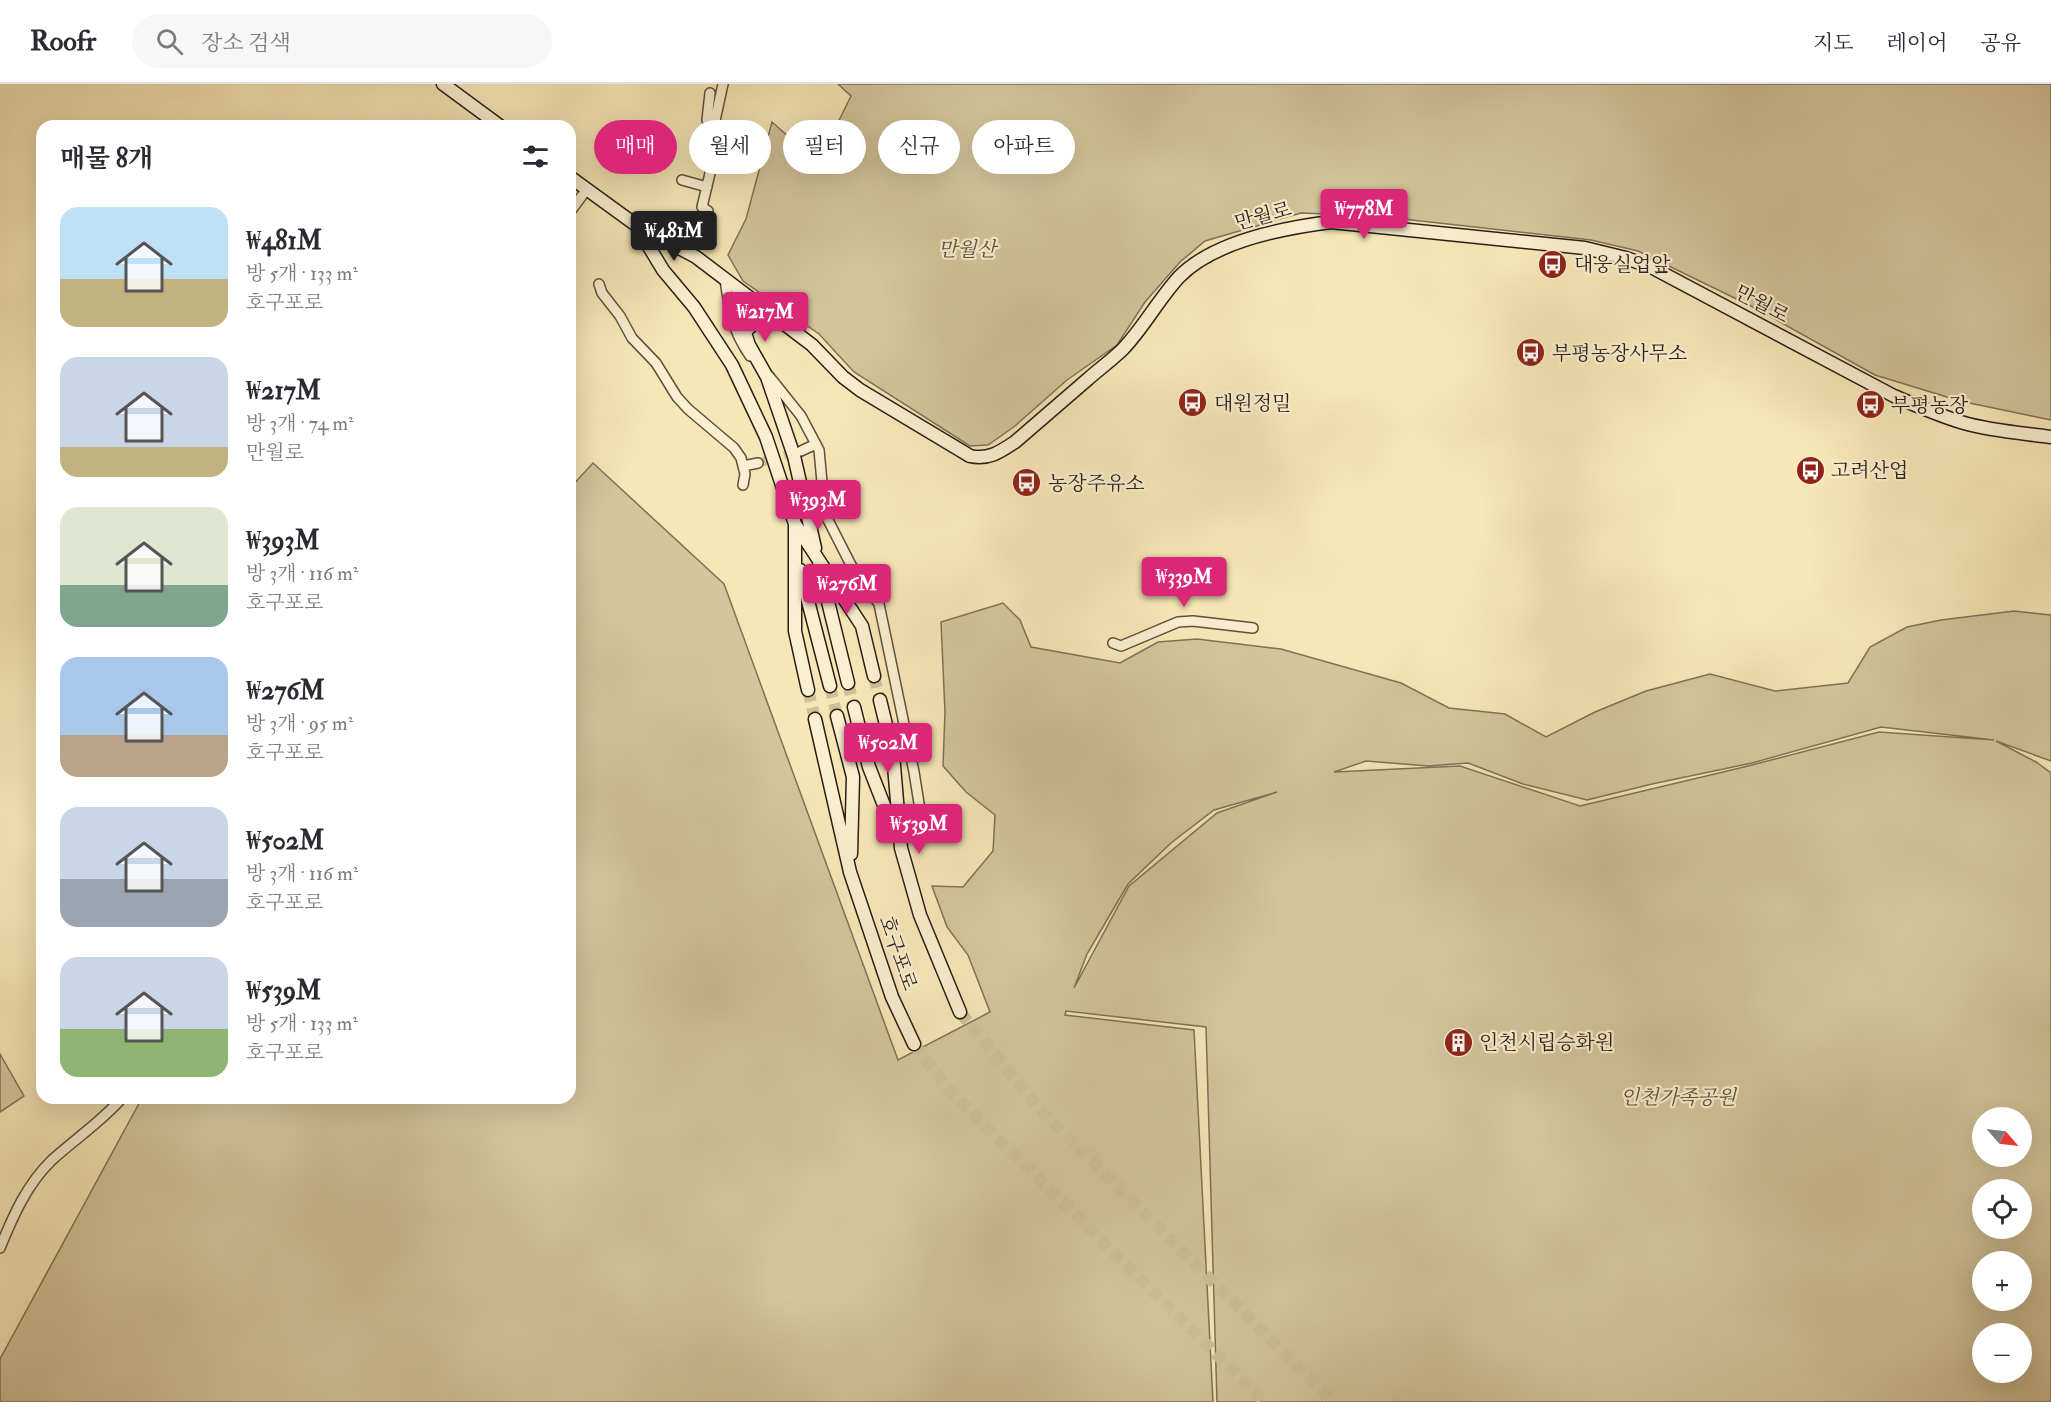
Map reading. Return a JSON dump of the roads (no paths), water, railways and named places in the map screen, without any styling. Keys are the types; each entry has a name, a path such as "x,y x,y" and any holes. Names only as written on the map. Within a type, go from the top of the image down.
{"main road":[{"path":"443,84 492,120"},
{"path":"576,181 636,225 663,270 694,308 732,365 766,437 795,524 862,626 874,676"},
{"name":"만월로","path":"636,225 696,257 812,345 843,377 860,390 970,456 986,458 999,453 1015,441 1122,350 1181,275 1215,250 1302,225 1331,222 1585,248 1626,258 1650,267 1929,412 1964,423 2051,437"},
{"path":"778,319 763,318 750,325 745,333 749,345 764,370 794,456 848,683"},
{"path":"795,524 795,630 808,690"},
{"path":"795,552 830,686"},
{"name":"호구포로","path":"880,700 893,754 901,848"},
{"name":"호구포로","path":"854,707 869,768 901,848 920,915 960,1012"},
{"name":"호구포로","path":"837,716 853,777 850,872"},
{"name":"호구포로","path":"815,719 850,872 891,997 914,1044"}],"street":[{"path":"715,120 723,84"},
{"path":"707,120 710,93"},
{"path":"704,230 708,211 702,207 710,174"},
{"path":"682,180 707,187"},
{"path":"576,204 587,189"},
{"path":"725,279 732,322 738,338 801,416 816,444 819,450 825,514 851,565 879,604 921,816"},
{"path":"599,284 602,293 620,316 632,338 656,363 677,397 734,448 741,458 745,474 743,485"},
{"path":"801,451 816,444"},
{"path":"743,466 758,463"},
{"path":"1113,643 1121,646 1178,622 1193,621 1253,628"},
{"path":"0,1248 10,1222 29,1187 52,1161 117,1104"}],"tunnel":[{"path":"758,463 797,452"},
{"path":"874,676 880,700"},
{"path":"848,683 854,707"},
{"path":"830,686 837,716"},
{"path":"808,690 815,719"},
{"path":"960,1012 1039,1108 1333,1402"},
{"path":"914,1044 947,1088 1265,1402"}],"place":[{"name":"대웅실업앞","path":"1553,264"},
{"name":"부평농장사무소","path":"1531,353"},
{"name":"대원정밀","path":"1193,403"},
{"name":"부평농장","path":"1870,405"},
{"name":"고려산업","path":"1810,470"},
{"name":"농장주유소","path":"1027,483"},
{"name":"인천시립승화원","path":"1458,1042"}],"park label":[{"name":"만월산","path":"967,249"},
{"name":"인천가족공원","path":"1678,1097"}]}
